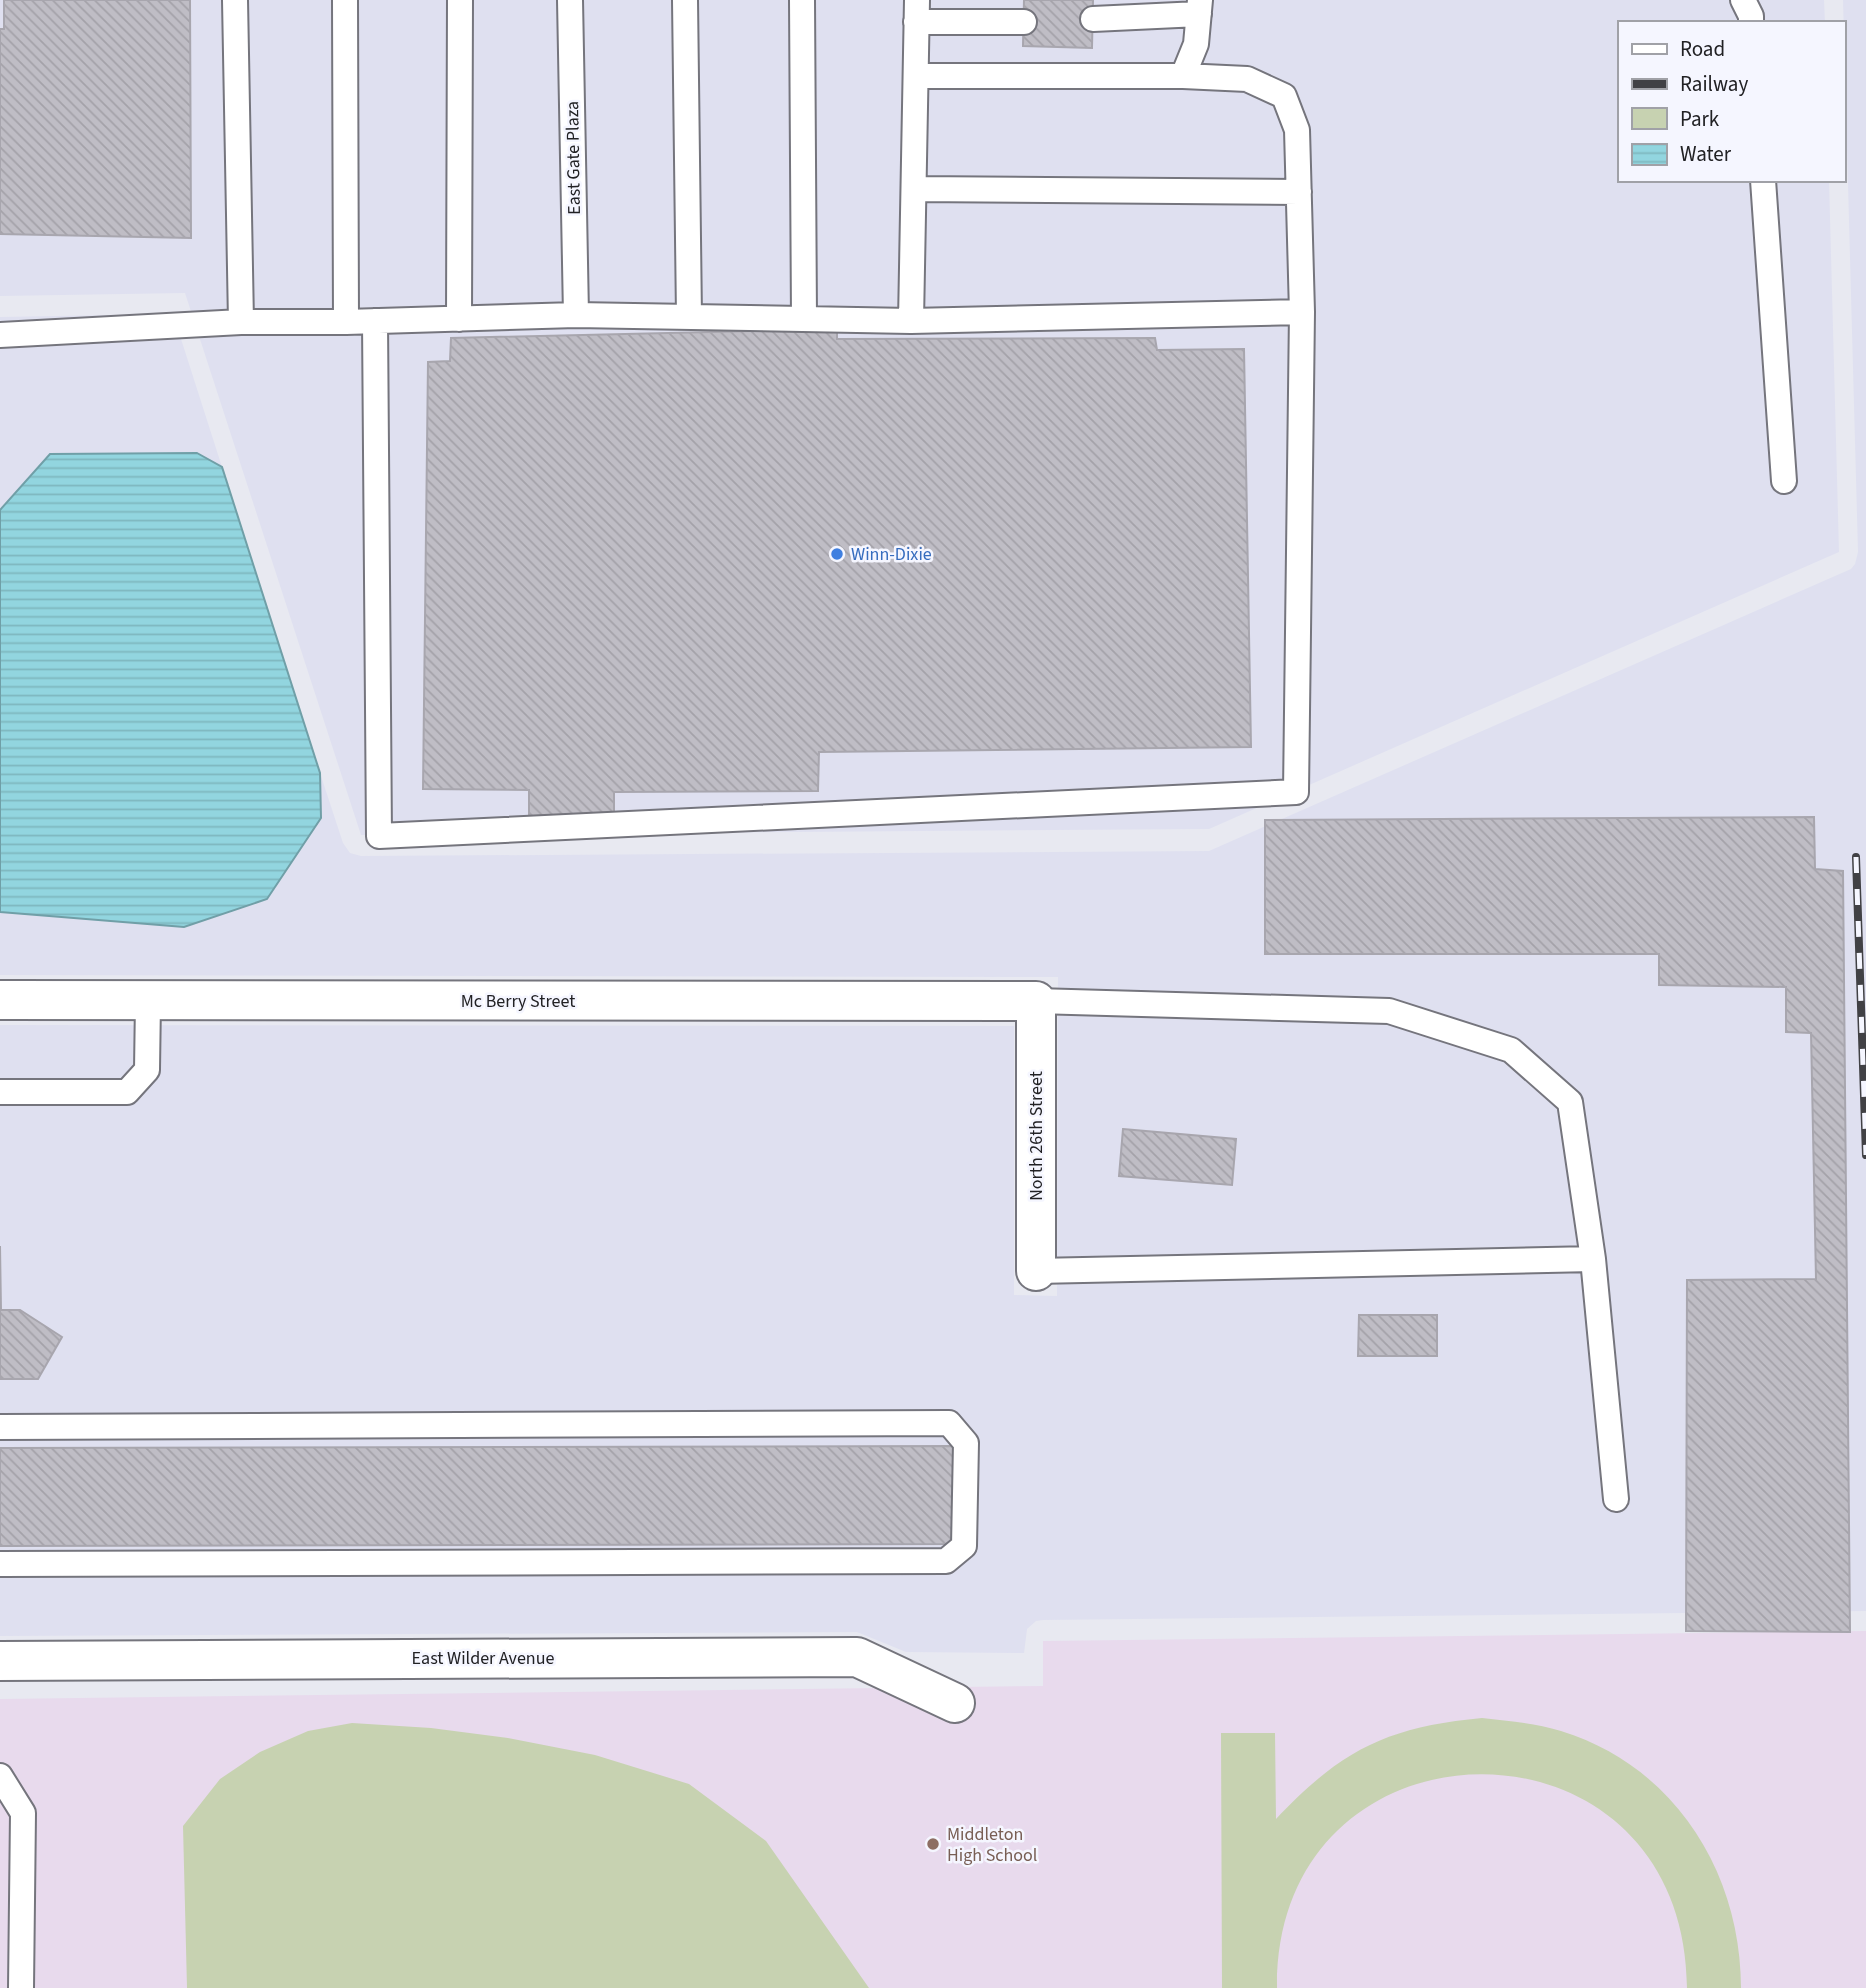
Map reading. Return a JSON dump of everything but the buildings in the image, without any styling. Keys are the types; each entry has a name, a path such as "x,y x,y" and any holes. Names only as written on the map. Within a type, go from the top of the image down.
{"street":[{"name":"Mc Berry Street","path":"0,1000 1036,1001"},
{"name":"North 26th Street","path":"1036,1001 1036,1271"},
{"name":"East Wilder Avenue","path":"0,1661 857,1657 955,1703"}],"lane":[{"path":"235,0 241,322"},
{"path":"345,0 346,322"},
{"path":"459,319 460,0"},
{"name":"East Gate Plaza","path":"570,0 576,315"},
{"path":"685,0 689,317"},
{"path":"802,0 804,319"},
{"path":"1743,0 1751,21"},
{"path":"1093,19 1200,7 1196,44 1183,76"},
{"path":"911,321 917,11 1024,22"},
{"path":"375,321 379,836 1296,792 1302,312 1297,130 1284,96 1247,79 1183,76 916,76"},
{"path":"1763,182 1784,481"},
{"path":"914,188 1299,192"},
{"path":"0,335 241,322 346,322 576,315 911,321 1302,312"},
{"path":"0,1092 127,1092 147,1070 148,1001"},
{"path":"1036,1001 1389,1011 1511,1050 1570,1102 1593,1259 1616,1499"},
{"path":"1036,1271 1593,1259"},
{"path":"0,1427 948,1423 966,1443 964,1546 946,1561 0,1564"},
{"path":"0,1776 23,1813 21,1988"}],"shaded area":[{"path":"0,0 1824,0 1825,21 1618,21 1618,182 1829,182 1839,552 1209,829 361,835 185,293 0,296"},
{"path":"1843,0 1866,0 1866,1611 1043,1620 1036,1621 1027,1629 1024,1653 906,1652 857,1632 0,1636 0,1025 1014,1026 1014,1295 1057,1296 1058,977 0,975 0,912 184,927 321,818 320,773 343,843 350,853 361,856 1209,851 1851,569 1858,552"},
{"path":"173,314 222,467 197,453 50,454 0,510 0,317"},
{"name":"Middleton High School","path":"1866,1631 1866,1988 0,1988 0,1699 1043,1686 1043,1641"}],"green space":[{"path":"1482,1718 1551,1728 1601,1747 1637,1770 1668,1797 1694,1829 1714,1865 1729,1904 1738,1945 1741,1988 1687,1988 1669,1894 1622,1827 1556,1787 1480,1774 1405,1788 1340,1828 1294,1895 1277,1988 1222,1988 1221,1733 1275,1733 1276,1819 1322,1775 1368,1746 1419,1728"},
{"path":"352,1723 431,1728 508,1738 595,1755 689,1784 766,1841 869,1988 187,1988 183,1826 220,1779 260,1752 308,1731"}],"water":[{"path":"197,453 222,467 320,773 321,818 267,899 184,927 0,912 0,510 50,454"}],"railway":[{"path":"1856,857 1866,1155"}],"place":[{"name":"Winn-Dixie","path":"837,554"},
{"name":"Middleton High School","path":"933,1844"}]}
